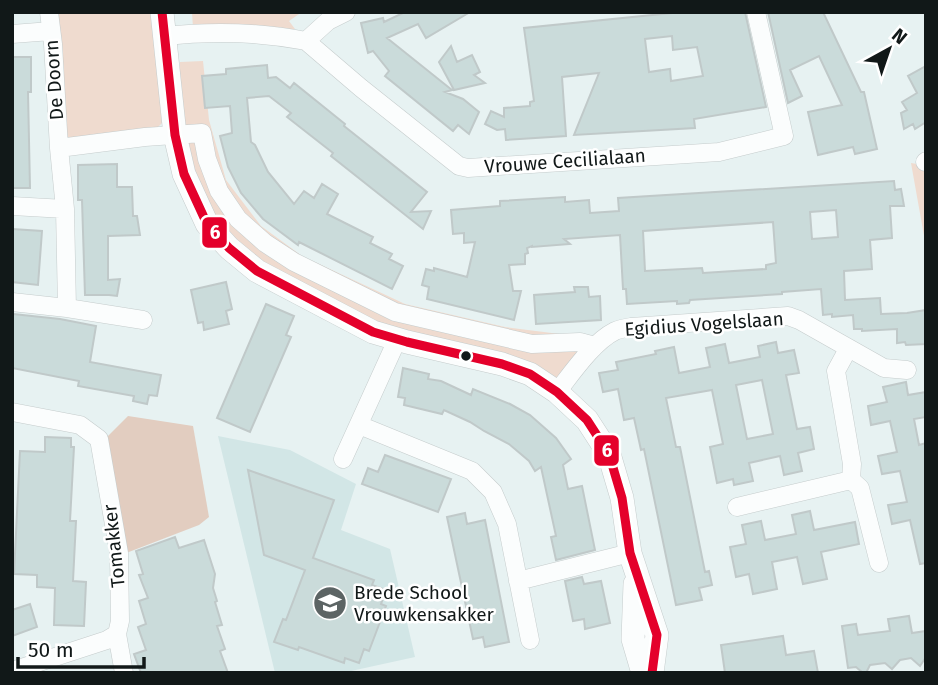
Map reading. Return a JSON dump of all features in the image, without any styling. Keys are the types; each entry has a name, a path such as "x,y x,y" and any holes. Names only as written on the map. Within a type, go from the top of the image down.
{"street":[{"name":"De Doorn","path":"49,12 65,209 67,308"},
{"path":"162,12 175,135 184,174 207,224 229,248 257,271 373,331 397,340 502,364 530,374 556,392 587,420 609,454 622,498 633,562 657,635 653,673"},
{"path":"164,36 195,33 279,35 306,41 328,21 346,12"},
{"name":"Vrouwe Cecilialaan","path":"306,41 459,166 468,168 719,152 784,136 756,12"},
{"path":"12,34 51,31"},
{"name":"De Doorn","path":"59,148 202,133 207,159 219,191 238,219 265,243 293,262 395,312 532,344 580,342 595,346"},
{"path":"12,206 65,209"},
{"path":"12,302 143,320"},
{"name":"Egidius Vogelslaan","path":"556,392 595,346 617,329 788,316 884,368 907,370"},
{"path":"343,459 397,340"},
{"path":"848,349 836,371 852,464 851,480"},
{"name":"Tomakker","path":"12,412 80,425 99,439 119,553 120,621 117,634 124,673"},
{"path":"359,425 472,471 493,492 507,524 530,640"},
{"path":"737,507 851,480"},
{"path":"851,480 860,488 879,564"},
{"path":"518,581 633,562"},
{"path":"633,562 633,639 643,673"},
{"path":"12,671 107,640 117,634"}],"shaded area":[{"path":"56,12 156,12 162,123 152,133 66,145"},
{"path":"192,12 302,12 289,21 295,29 193,28"},
{"path":"203,61 209,120 226,180 261,226 302,256 405,304 505,327 607,340 563,388 379,329 260,268 207,211 180,124 180,62"},
{"path":"911,163 923,165 926,172 926,247"},
{"path":"128,416 193,426 209,517 199,525 121,555 102,442"},
{"name":"Brede School Vrouwkensakker","path":"218,436 290,450 356,484 341,530 390,549 415,657 342,673 275,673"}],"building":[{"path":"405,12 470,12 426,38 418,24 387,38 452,90 445,92 463,99 479,112 469,134 458,125 453,131 385,76 389,71 373,51 368,53 361,23 383,18 384,22"},
{"path":"682,12 745,12 766,107 694,119 695,128 574,135 599,73 562,77 566,136 506,140 505,129 497,130 485,124 491,111 504,117 504,108 530,106 530,102 534,101 524,28","holes":["672,36 673,50 697,47 703,76 671,81 670,69 649,72 645,39"]},
{"path":"768,12 823,12 861,92 864,92 877,149 855,154 853,147 818,155 808,112 842,105 819,56 790,70 802,96 788,103"},
{"path":"451,46 457,62 472,55 480,72 474,75 485,83 454,90 439,62"},
{"path":"12,57 31,57 31,92 28,92 30,188 12,188"},
{"path":"267,65 268,78 276,77 290,88 294,83 427,192 411,212 431,211 423,229 331,156 333,153 287,117 291,113 269,96 247,98 251,142 268,172 294,204 304,191 314,198 322,184 338,194 327,214 373,237 370,243 392,254 389,259 403,266 392,289 299,242 298,245 263,219 241,193 228,167 220,136 232,133 230,106 205,108 202,76 226,74 226,69"},
{"path":"926,66 926,122 915,129 913,124 904,129 901,113 907,110 902,102 917,93 908,76"},
{"path":"117,164 117,187 132,187 133,216 137,216 140,235 108,236 108,280 120,279 117,296 85,295 82,200 78,200 78,165"},
{"path":"894,181 895,190 901,189 904,206 890,206 892,238 870,240 872,269 844,271 845,300 880,298 881,314 926,310 926,344 897,343 897,329 854,329 853,315 823,315 821,289 690,300 689,303 677,304 677,301 627,304 626,289 623,289 620,235 564,239 570,244 527,248 525,264 509,265 513,291 521,291 514,320 427,299 429,287 422,285 426,269 434,271 434,268 467,277 475,242 464,243 464,233 453,234 451,210 500,206 500,201 565,197 565,202 589,200 590,213 619,211 618,198","holes":["836,210 838,237 812,239 810,212","773,222 776,263 766,265 766,269 703,273 702,268 645,271 643,231"]},
{"path":"12,229 42,231 38,285 12,282"},
{"path":"226,282 232,309 226,311 229,324 204,330 203,322 198,323 191,290"},
{"path":"574,287 588,287 589,297 600,296 601,320 536,324 534,295 575,292"},
{"path":"266,304 294,316 286,335 291,337 250,432 217,418"},
{"path":"13,314 96,326 90,362 161,375 157,396 149,395 147,404 133,401 134,396 78,386 79,381 12,368"},
{"path":"776,342 778,353 794,350 799,373 786,375 797,429 810,427 814,449 798,453 802,471 784,475 780,456 749,463 753,481 734,485 733,479 717,483 710,447 723,444 712,390 666,398 676,447 680,447 705,572 709,571 712,585 699,588 702,600 676,605 644,449 641,450 634,418 624,420 618,389 603,392 599,373 618,370 616,362 656,354 655,351 674,347 679,373 710,367 706,348 725,344 729,363 760,357 758,346","holes":["762,380 773,434 747,439 736,385"]},
{"path":"403,368 429,374 428,379 441,381 471,395 473,389 510,404 530,415 556,438 571,459 563,465 568,489 582,486 595,550 556,560 551,537 556,536 541,467 535,471 529,461 509,444 444,410 442,414 404,405 405,398 398,397"},
{"path":"906,382 908,395 926,392 926,417 914,419 919,445 926,443 926,563 920,564 910,520 892,524 888,505 907,502 900,471 882,474 878,456 897,452 890,421 871,425 868,406 887,402 883,387"},
{"path":"45,437 71,438 71,447 74,447 70,521 76,521 73,581 86,582 84,626 54,625 55,588 37,587 37,575 14,574 20,451 45,452"},
{"path":"385,455 451,479 438,512 362,484 368,468 378,472"},
{"path":"248,470 334,500 313,558 374,580 372,585 386,590 381,604 386,606 369,651 364,649 359,663 345,658 344,663 299,647 298,650 274,642 283,619 286,620 305,570 264,555"},
{"path":"810,511 814,530 855,522 859,544 821,552 827,579 803,584 797,557 772,562 777,589 753,594 749,574 736,577 730,547 746,544 742,525 761,521 765,540 796,534 792,515"},
{"path":"465,513 467,524 485,520 509,642 485,647 483,637 473,639 447,517"},
{"path":"175,537 179,548 204,540 215,574 213,588 222,625 217,626 225,649 220,651 228,673 141,673 134,654 146,650 138,627 146,624 139,601 148,598 139,575 143,574 136,551"},
{"path":"582,577 584,584 601,581 610,623 585,629 584,619 573,621 565,581"},
{"path":"30,604 37,627 12,636 12,610"},
{"path":"909,616 912,633 926,631 926,657 920,666 911,658 900,660 892,669 885,663 870,665 866,673 856,667 848,668 842,626 856,624 858,635 890,631 888,619"},
{"path":"783,636 786,655 814,651 818,673 725,673 721,645"}],"transit line":[{"name":"6","path":"162,12 175,135 184,174 207,224 229,248 257,271 373,332 502,364 530,374 557,392 587,420 609,454 622,498 630,553 657,635 652,673"}],"place":[{"name":"Brede School Vrouwkensakker","path":"330,603"}]}
